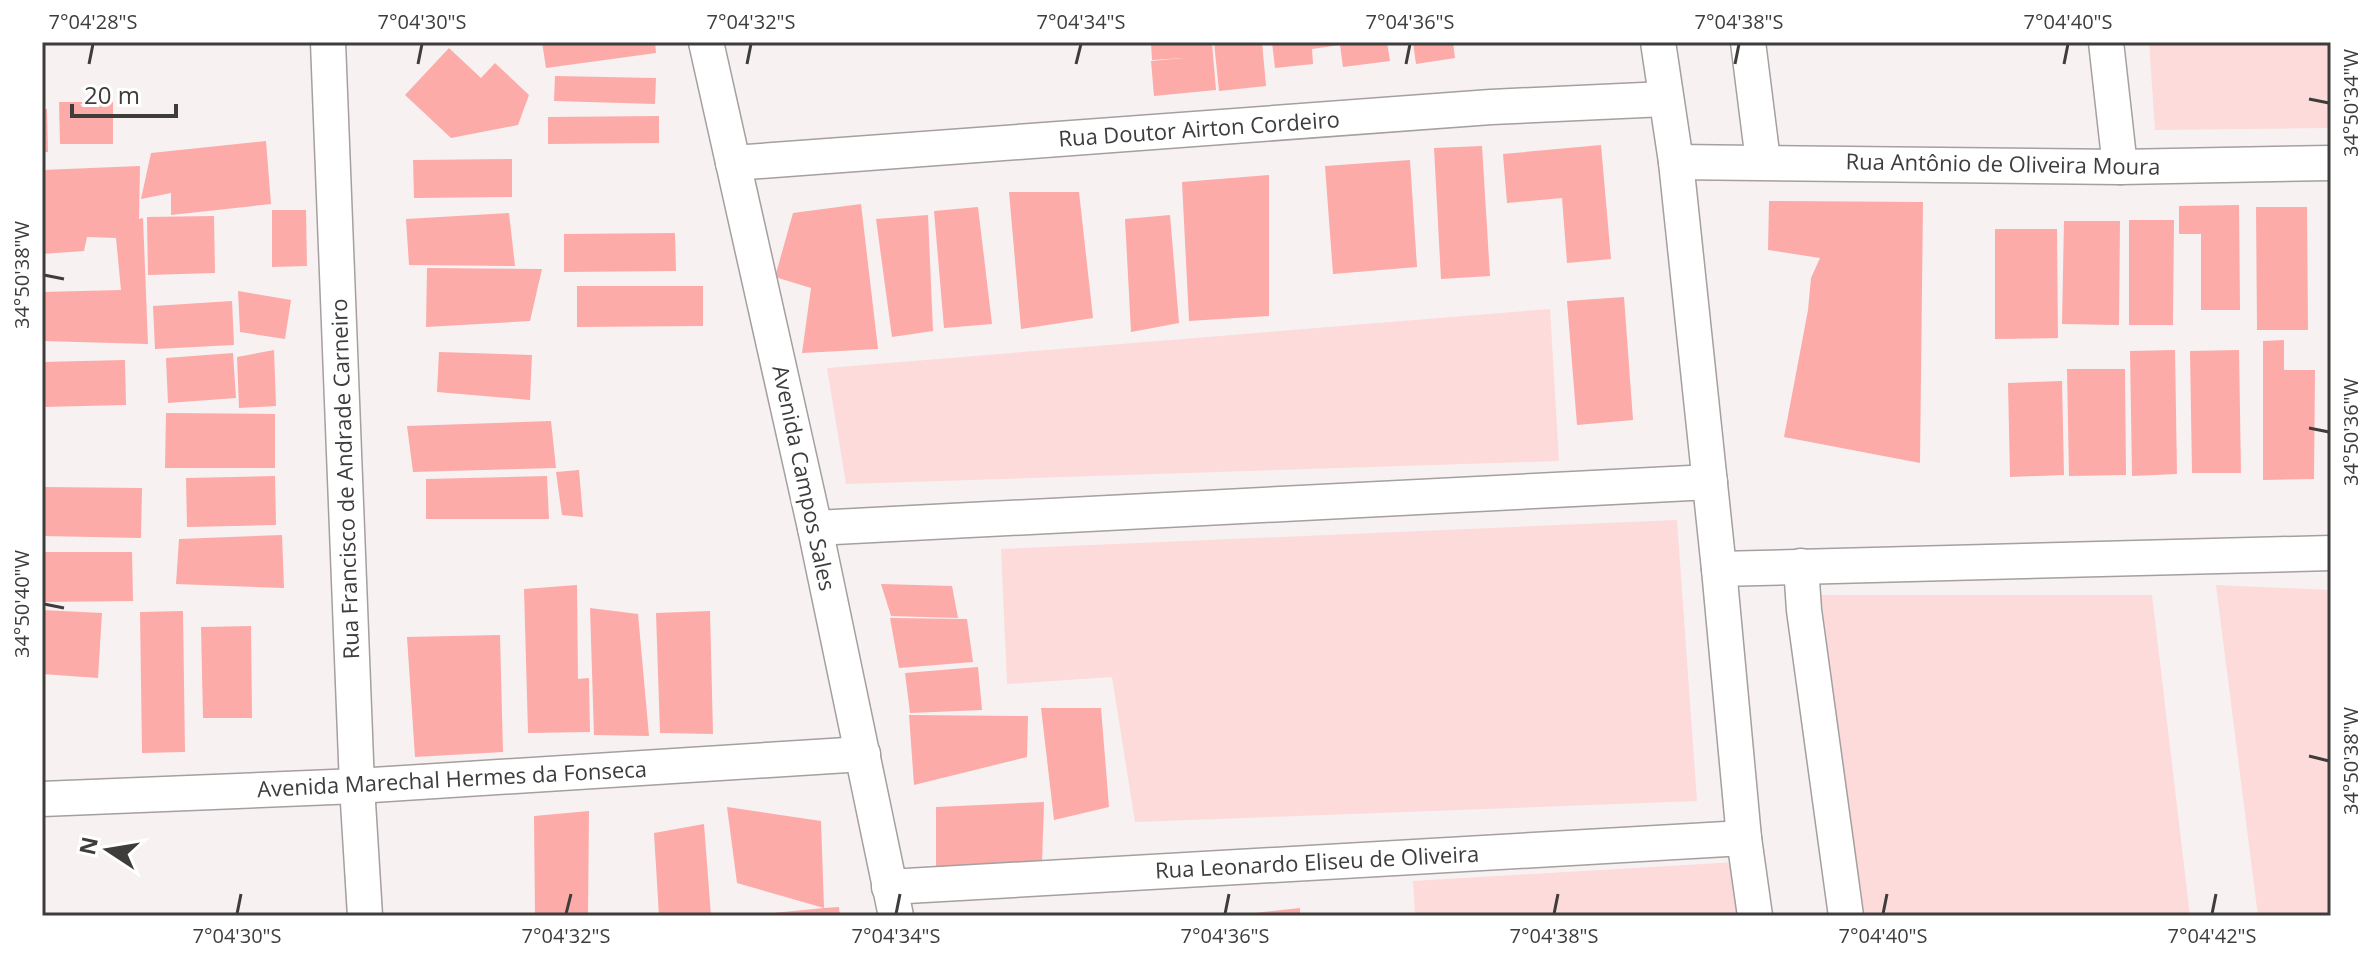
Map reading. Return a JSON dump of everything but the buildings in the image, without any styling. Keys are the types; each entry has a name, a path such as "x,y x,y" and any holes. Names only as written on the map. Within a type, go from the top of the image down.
{"street":[{"name":"Rua Francisco de Andrade Carneiro","path":"328,42 357,786 365,916"},
{"name":"Avenida Campos Sales","path":"706,42 815,528 892,902"},
{"path":"1658,42 1676,162 1744,838 1755,916"},
{"path":"1748,42 1763,161"},
{"path":"2106,42 2120,167"},
{"name":"Rua Doutor Airton Cordeiro","path":"733,163 1491,107 1665,99"},
{"name":"Rua Antônio de Oliveira Moura","path":"1676,162 2120,167 2331,163"},
{"path":"815,528 1710,482"},
{"path":"1719,569 2331,553"},
{"path":"1801,566 1804,610 1846,916"},
{"name":"Avenida Marechal Hermes da Fonseca","path":"42,799 357,786 863,754"},
{"name":"Rua Leonardo Eliseu de Oliveira","path":"892,902 1744,838"}],"shaded area":[{"path":"2149,42 2331,42 2331,128 2155,130"},
{"path":"1550,309 1559,461 846,484 827,368"},
{"path":"1677,520 1697,801 1135,822 1112,677 1007,684 1001,549"},
{"path":"2216,585 2331,590 2331,916 2258,916"},
{"path":"1821,595 2152,595 2190,916 1861,916"},
{"path":"1737,862 1740,916 1415,916 1413,881"}]}
